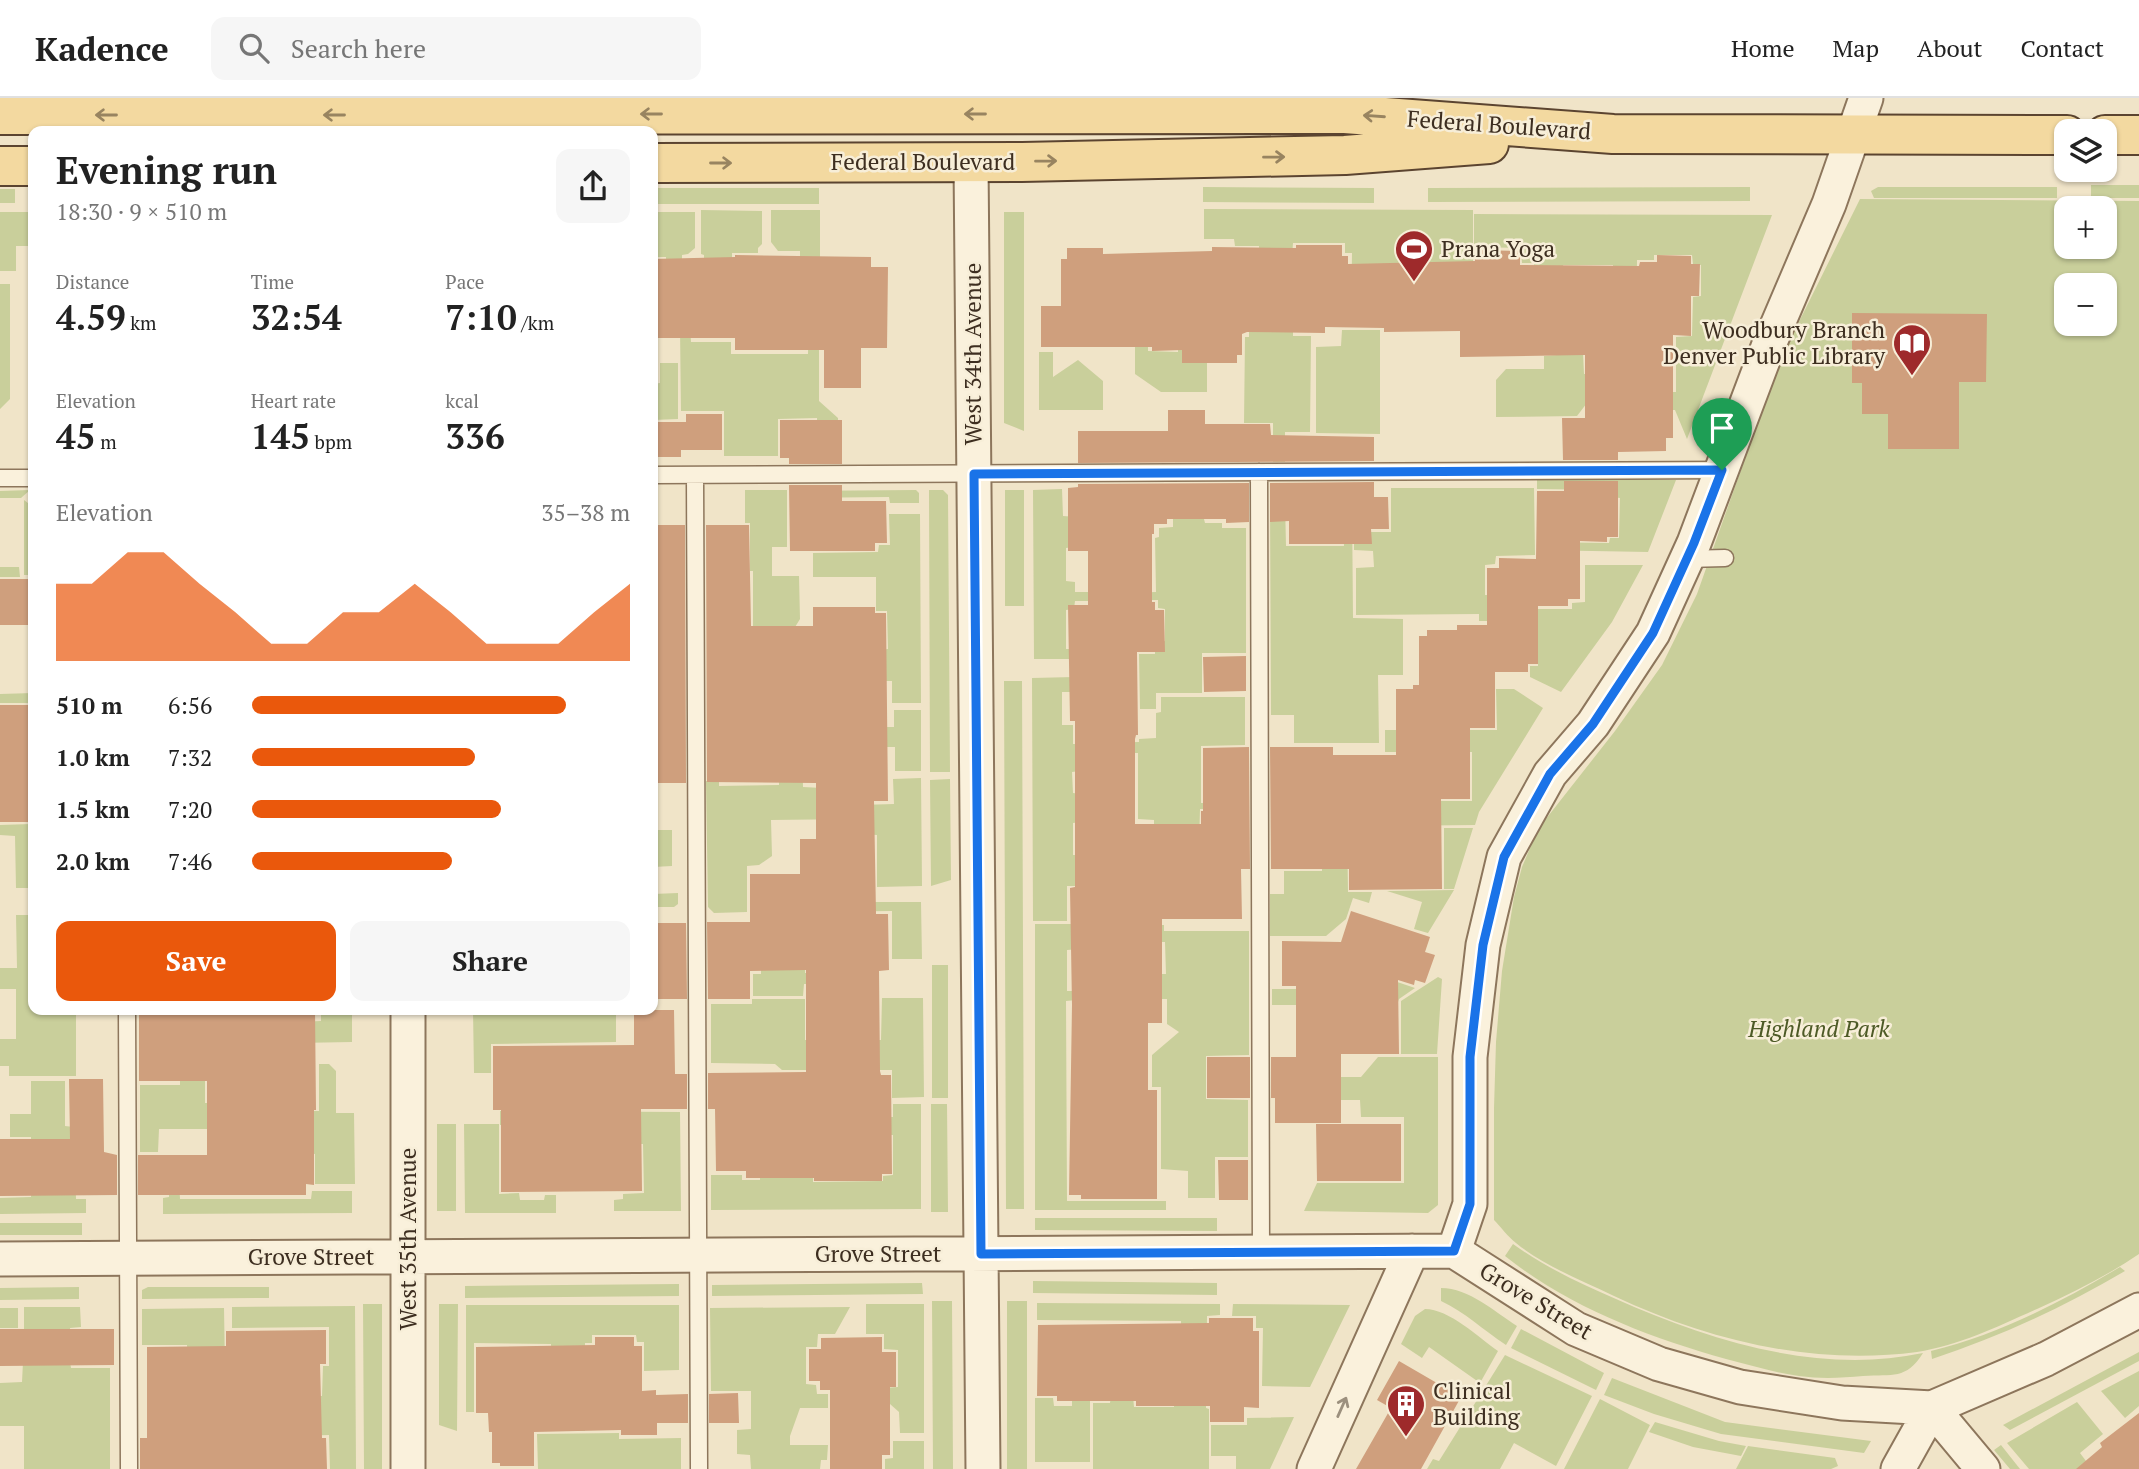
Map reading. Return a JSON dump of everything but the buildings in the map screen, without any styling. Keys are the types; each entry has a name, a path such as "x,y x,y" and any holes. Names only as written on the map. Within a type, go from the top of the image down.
{"main road":[{"name":"Federal Boulevard","path":"0,115 402,115 1130,106 1345,114 1613,134 2054,135"},
{"name":"Federal Boulevard","path":"658,163 971,162 1345,155 1613,134"},
{"path":"2117,135 2139,135"},
{"path":"0,166 28,166"}],"street":[{"path":"1454,1251 1470,1204 1470,1057 1483,945 1504,857 1550,774 1593,724 1653,633 1773,351 1866,98"},
{"name":"West 34th Avenue","path":"971,162 983,1469"},
{"name":"West 35th Avenue","path":"408,1015 408,1469"},
{"path":"1314,1469 1412,1251"},
{"name":"Grove Street","path":"0,1259 1454,1251 1576,1329 1659,1364 1740,1387 1829,1401 1932,1408"},
{"path":"1898,1469 1932,1408 2046,1359 2139,1310"},
{"path":"1932,1408 1983,1469"}],"lane":[{"path":"658,475 1722,470"},
{"path":"1259,472 1261,1252"},
{"path":"695,475 699,1469"},
{"path":"0,478 28,478"},
{"path":"1686,559 1725,558"},
{"path":"127,1015 128,1469"}],"green space":[{"path":"2091,185 2139,185 2139,198 2091,196"},
{"path":"1203,187 1374,188 1374,203 1203,202"},
{"path":"1750,187 1750,201 1428,202 1428,188"},
{"path":"1878,187 2057,187 2057,196 1874,198 1871,191"},
{"path":"658,188 819,188 819,204 658,204"},
{"path":"0,189 15,189 15,203 0,203"},
{"name":"Highland Park","path":"1860,199 2054,200 2054,259 2117,259 2117,201 2139,201 2139,1254 2089,1284 1963,1340 1917,1352 1839,1355 1761,1346 1723,1337 1649,1312 1551,1266 1516,1243 1494,1220 1496,1042 1502,971 1514,897 1522,867 1538,829 1615,731 1662,665 1697,594 1780,360"},
{"path":"1204,209 1473,210 1473,264 1428,269 1427,260 1399,260 1398,269 1351,324 1352,253 1345,253 1345,243 1293,243 1292,256 1259,255 1259,246 1235,246 1234,239 1204,239"},
{"path":"701,210 762,211 762,244 758,253 732,253 732,264 704,264 704,255 701,254"},
{"path":"771,210 820,210 820,267 800,267 800,251 778,251 771,242"},
{"path":"0,212 28,212 28,246 16,246 16,271 0,271"},
{"path":"658,212 695,212 695,248 682,255 682,266 666,267 666,257 658,257"},
{"path":"1004,212 1024,212 1024,431 1004,423"},
{"path":"1474,214 1772,215 1687,439 1675,410 1639,410 1639,392 1676,392 1676,337 1692,336 1693,297 1701,296 1701,265 1693,264 1692,255 1654,255 1654,260 1637,260 1636,373 1613,373 1613,265 1563,265 1562,324 1533,324 1534,263 1522,263 1521,248 1474,247"},
{"path":"819,271 819,401 838,418 838,434 818,458 817,418 778,419 778,456 724,456 724,411 681,411 680,328 690,327 691,342 731,342 731,354 808,354 809,300"},
{"path":"0,284 10,284 10,399 0,409"},
{"path":"1249,326 1293,329 1293,336 1311,336 1310,432 1285,432 1285,462 1273,462 1273,423 1244,423 1245,337 1249,337"},
{"path":"1342,330 1380,330 1380,434 1316,433 1316,347 1341,346"},
{"path":"1178,342 1207,342 1207,392 1161,392 1135,374 1135,347 1148,347 1148,351 1178,352"},
{"path":"1039,352 1053,352 1053,377 1078,360 1103,381 1103,410 1039,410"},
{"path":"1583,353 1584,374 1610,373 1577,416 1496,417 1496,380 1506,369 1544,369 1544,356"},
{"path":"660,363 678,363 678,419 658,420"},
{"path":"1537,478 1676,480 1648,552 1537,550 1537,542 1609,543 1610,538 1619,538 1620,498 1612,497 1611,490 1537,489"},
{"path":"1391,488 1534,488 1535,555 1496,556 1495,564 1485,565 1485,595 1493,595 1494,621 1479,621 1479,614 1356,615 1356,568 1374,567 1373,551 1354,550 1354,532 1391,532"},
{"path":"1062,489 1063,516 1077,517 1074,547 1066,548 1066,581 1075,582 1075,592 1119,592 1119,601 1075,601 1074,609 1066,610 1066,649 1076,649 1076,659 1034,659 1033,490"},
{"path":"28,490 21,498 0,498 0,491"},
{"path":"745,490 787,490 787,547 772,547 772,576 799,576 800,619 792,632 753,632 753,571 750,571 750,523 745,523"},
{"path":"916,490 919,493 919,503 890,503 889,497 792,498 792,491"},
{"path":"929,490 943,490 948,495 950,772 930,772"},
{"path":"1005,490 1024,490 1024,606 1005,606"},
{"path":"24,500 28,503 28,575 24,575"},
{"path":"1270,502 1285,502 1286,546 1344,546 1343,503 1352,503 1353,618 1403,619 1403,675 1378,675 1379,743 1294,743 1294,715 1271,715"},
{"path":"889,514 920,514 921,703 892,703 892,681 878,681 878,650 888,649 887,611 876,611 876,577 813,577 813,553 878,552 879,545 890,545"},
{"path":"1173,519 1204,519 1205,523 1222,523 1222,528 1246,528 1246,653 1202,653 1202,693 1156,693 1156,709 1140,709 1139,654 1155,654 1155,641 1165,641 1165,609 1158,608 1158,600 1122,600 1122,593 1156,592 1155,538 1159,537 1159,528 1173,527"},
{"path":"1585,565 1643,565 1612,622 1561,692 1530,677 1530,666 1538,666 1538,628 1532,628 1497,609 1572,609 1572,603 1585,602"},
{"path":"0,567 19,567 20,577 0,577"},
{"path":"1074,677 1074,692 1062,692 1062,725 1073,725 1073,744 1079,744 1080,771 1072,772 1073,793 1082,794 1082,822 1073,823 1073,855 1082,855 1080,886 1067,886 1067,921 1033,921 1032,678"},
{"path":"1004,681 1022,681 1024,1209 1006,1209"},
{"path":"1496,689 1514,689 1543,708 1479,812 1475,825 1386,826 1386,801 1472,801 1472,752 1385,752 1385,730 1497,730"},
{"path":"28,693 28,703 0,703 0,694"},
{"path":"1161,697 1245,697 1245,745 1201,746 1201,803 1241,803 1241,809 1200,809 1199,845 1154,841 1154,820 1138,819 1138,753 1084,753 1084,743 1139,742 1139,739 1156,738 1156,713 1161,712"},
{"path":"894,710 921,710 921,771 895,771 895,747 872,747 872,727 894,727"},
{"path":"802,745 803,787 822,788 857,819 771,820 772,856 759,865 747,866 747,912 714,913 708,907 706,781 719,781 719,786 779,785 779,746"},
{"path":"21,765 28,765 28,792 22,791"},
{"path":"921,778 922,886 877,887 877,835 861,834 860,805 894,804 893,779"},
{"path":"950,779 951,880 931,886 930,780"},
{"path":"28,824 28,888 16,888 15,836 0,835 0,825"},
{"path":"1322,825 1347,825 1348,892 1372,892 1369,903 1353,898 1346,919 1326,936 1270,936 1270,894 1284,894 1284,871 1322,871"},
{"path":"1444,828 1473,828 1454,889 1444,889"},
{"path":"658,830 672,830 672,866 658,867"},
{"path":"1454,890 1428,933 1414,929 1422,902 1387,891"},
{"path":"678,893 678,904 674,907 658,907 658,894"},
{"path":"808,902 921,902 922,959 892,959 892,911 808,912"},
{"path":"805,904 805,973 844,973 844,984 804,984 803,996 753,996 753,974 761,974 761,912"},
{"path":"16,915 28,915 28,1015 76,1015 76,1076 9,1076 9,1066 0,1066 0,1039 16,1039 16,989 0,989 0,968 17,968"},
{"path":"1035,924 1080,924 1080,949 1067,950 1067,991 1077,991 1077,1000 1066,1001 1067,1201 1166,1201 1166,1210 1035,1210"},
{"path":"1153,925 1164,925 1164,931 1249,931 1249,1055 1206,1056 1206,1099 1248,1100 1248,1157 1215,1157 1215,1198 1188,1198 1188,1171 1161,1169 1161,1087 1152,1087 1152,1055 1179,1032 1167,1024 1167,999 1152,999 1152,974 1166,974 1165,942 1085,941"},
{"path":"1332,960 1415,988 1399,999 1397,1005 1272,1005 1272,989 1331,989"},
{"path":"932,965 948,965 948,1098 932,1098"},
{"path":"1438,977 1442,979 1437,1054 1401,1054 1401,1001"},
{"path":"882,998 923,998 924,1097 892,1098 892,1070 782,1070 775,1064 711,1063 711,1004 752,1004 752,999 805,999 805,1040 881,1040"},
{"path":"193,1015 218,1015 218,1026 321,1021 321,1015 352,1015 352,1042 180,1045 180,1022"},
{"path":"473,1015 616,1015 616,1042 491,1044 491,1073 474,1073"},
{"path":"1378,1057 1438,1057 1438,1205 1428,1213 1304,1211 1317,1183 1404,1183 1404,1117 1361,1117 1360,1100 1328,1100 1328,1077 1361,1077"},
{"path":"319,1064 329,1064 336,1071 336,1113 354,1113 355,1184 315,1184 315,1154 306,1153 306,1129 159,1129 158,1152 140,1152 140,1085 180,1085 180,1080 205,1080 205,1103 215,1103 215,1111 319,1111"},
{"path":"31,1081 65,1081 65,1126 74,1127 76,1199 86,1199 86,1213 0,1214 0,1198 31,1197 31,1137 10,1137 10,1114 31,1114"},
{"path":"893,1104 921,1104 921,1209 711,1210 711,1175 742,1175 742,1180 760,1180 760,1123 813,1172 813,1182 883,1181 883,1176 893,1175 893,1135 882,1135 883,1117 893,1117"},
{"path":"931,1104 947,1104 948,1212 931,1212"},
{"path":"500,1111 680,1112 681,1211 614,1211 614,1200 623,1199 623,1194 644,1193 643,1144 571,1144 571,1125 500,1125"},
{"path":"437,1124 456,1124 456,1211 437,1211"},
{"path":"464,1124 499,1124 499,1194 519,1193 520,1200 544,1200 545,1195 556,1195 556,1213 465,1213"},
{"path":"169,1171 179,1180 180,1199 311,1199 312,1191 352,1191 352,1213 163,1214 163,1198 169,1197"},
{"path":"1035,1218 1217,1218 1217,1231 1035,1230"},
{"path":"0,1223 82,1223 82,1235 0,1235"},
{"path":"1513,1244 1576,1281 1652,1314 1727,1340 1805,1357 1844,1360 1884,1359 1923,1353 1911,1368 1898,1374 1839,1378 1790,1375 1726,1359 1639,1330 1556,1291 1505,1256"},
{"path":"2120,1267 2125,1271 2055,1309 1982,1341 1932,1359 1931,1351 2005,1327 2075,1293"},
{"path":"1033,1281 1217,1283 1217,1295 1033,1293"},
{"path":"922,1283 923,1294 712,1296 712,1285"},
{"path":"679,1284 679,1296 465,1298 465,1286"},
{"path":"79,1287 79,1299 0,1300 0,1288"},
{"path":"148,1287 269,1287 269,1298 142,1299 142,1290"},
{"path":"1441,1288 1472,1296 1517,1326 1506,1345 1441,1301"},
{"path":"932,1301 952,1301 953,1469 933,1469"},
{"path":"1007,1301 1027,1301 1027,1469 1007,1469"},
{"path":"1037,1303 1220,1304 1220,1315 1207,1316 1206,1408 1209,1409 1209,1469 1093,1469 1093,1403 1110,1403 1111,1396 1133,1396 1134,1407 1174,1407 1174,1392 1181,1392 1181,1321 1037,1320"},
{"path":"363,1304 382,1304 382,1469 364,1469"},
{"path":"439,1304 458,1304 457,1431 439,1425"},
{"path":"866,1304 924,1304 924,1433 900,1433 899,1412 890,1404 876,1404 885,1388 898,1387 898,1350 884,1349 884,1334 866,1334"},
{"path":"1233,1304 1350,1305 1310,1387 1262,1386 1263,1328 1256,1328 1256,1316 1232,1316"},
{"path":"466,1305 679,1305 679,1370 644,1371 644,1342 637,1342 636,1335 592,1335 592,1343 585,1343 585,1431 551,1431 551,1344 474,1343 474,1412 466,1412"},
{"path":"355,1306 356,1469 330,1469 329,1435 295,1436 294,1396 322,1396 323,1366 329,1366 329,1327 232,1328 232,1307"},
{"path":"24,1307 80,1307 81,1327 70,1328 71,1352 24,1352"},
{"path":"850,1307 835,1334 818,1334 817,1347 806,1347 806,1384 816,1385 817,1394 828,1394 828,1408 800,1408 790,1436 790,1445 828,1445 827,1460 821,1460 820,1469 751,1469 750,1455 737,1454 737,1430 751,1429 751,1391 711,1391 710,1308"},
{"path":"0,1308 18,1308 18,1328 0,1328"},
{"path":"224,1308 225,1370 188,1396 187,1345 142,1345 142,1309"},
{"path":"1425,1309 1453,1319 1498,1351 1480,1383 1429,1347 1422,1358 1401,1344 1415,1316"},
{"path":"1521,1329 1604,1373 1596,1390 1511,1348"},
{"path":"2139,1352 2139,1361 2010,1430 2003,1425"},
{"path":"1505,1355 1592,1396 1556,1466 1514,1443 1500,1469 1427,1469 1433,1459 1439,1461"},
{"path":"23,1362 70,1362 71,1368 110,1368 110,1469 24,1469 24,1426 0,1426 0,1383 22,1382"},
{"path":"2139,1371 2139,1406 2125,1418 2101,1391"},
{"path":"1612,1378 1725,1422 1871,1441 1864,1453 1721,1434 1654,1414 1604,1395"},
{"path":"1072,1397 1090,1397 1090,1462 1035,1462 1035,1398 1053,1398 1054,1406 1072,1406"},
{"path":"1600,1399 1650,1425 1628,1469 1564,1469"},
{"path":"2077,1402 2103,1434 2080,1453 2092,1469 2029,1469 2007,1443"},
{"path":"1294,1417 1270,1469 1236,1469 1236,1456 1211,1456 1211,1425 1247,1425 1247,1418"},
{"path":"1655,1422 1746,1446 1741,1456 1693,1447 1649,1432"},
{"path":"619,1433 619,1439 681,1438 681,1469 538,1469 537,1434"},
{"path":"893,1441 924,1441 924,1469 885,1469 885,1459 893,1458"},
{"path":"2001,1445 2020,1469 2010,1469 1994,1450"},
{"path":"1748,1446 1835,1458 1838,1466 1831,1469 1736,1469"}],"place":[{"name":"Prana Yoga","path":"1414,283"},
{"name":"Woodbury Branch Denver Public Library","path":"1912,377"},
{"name":"Clinical Building","path":"1406,1438"}],"route":[{"path":"1722,470 1694,543 1653,633 1593,724 1550,774 1504,857 1483,945 1470,1057 1470,1204 1454,1251 981,1254 974,474 1722,470"}]}
